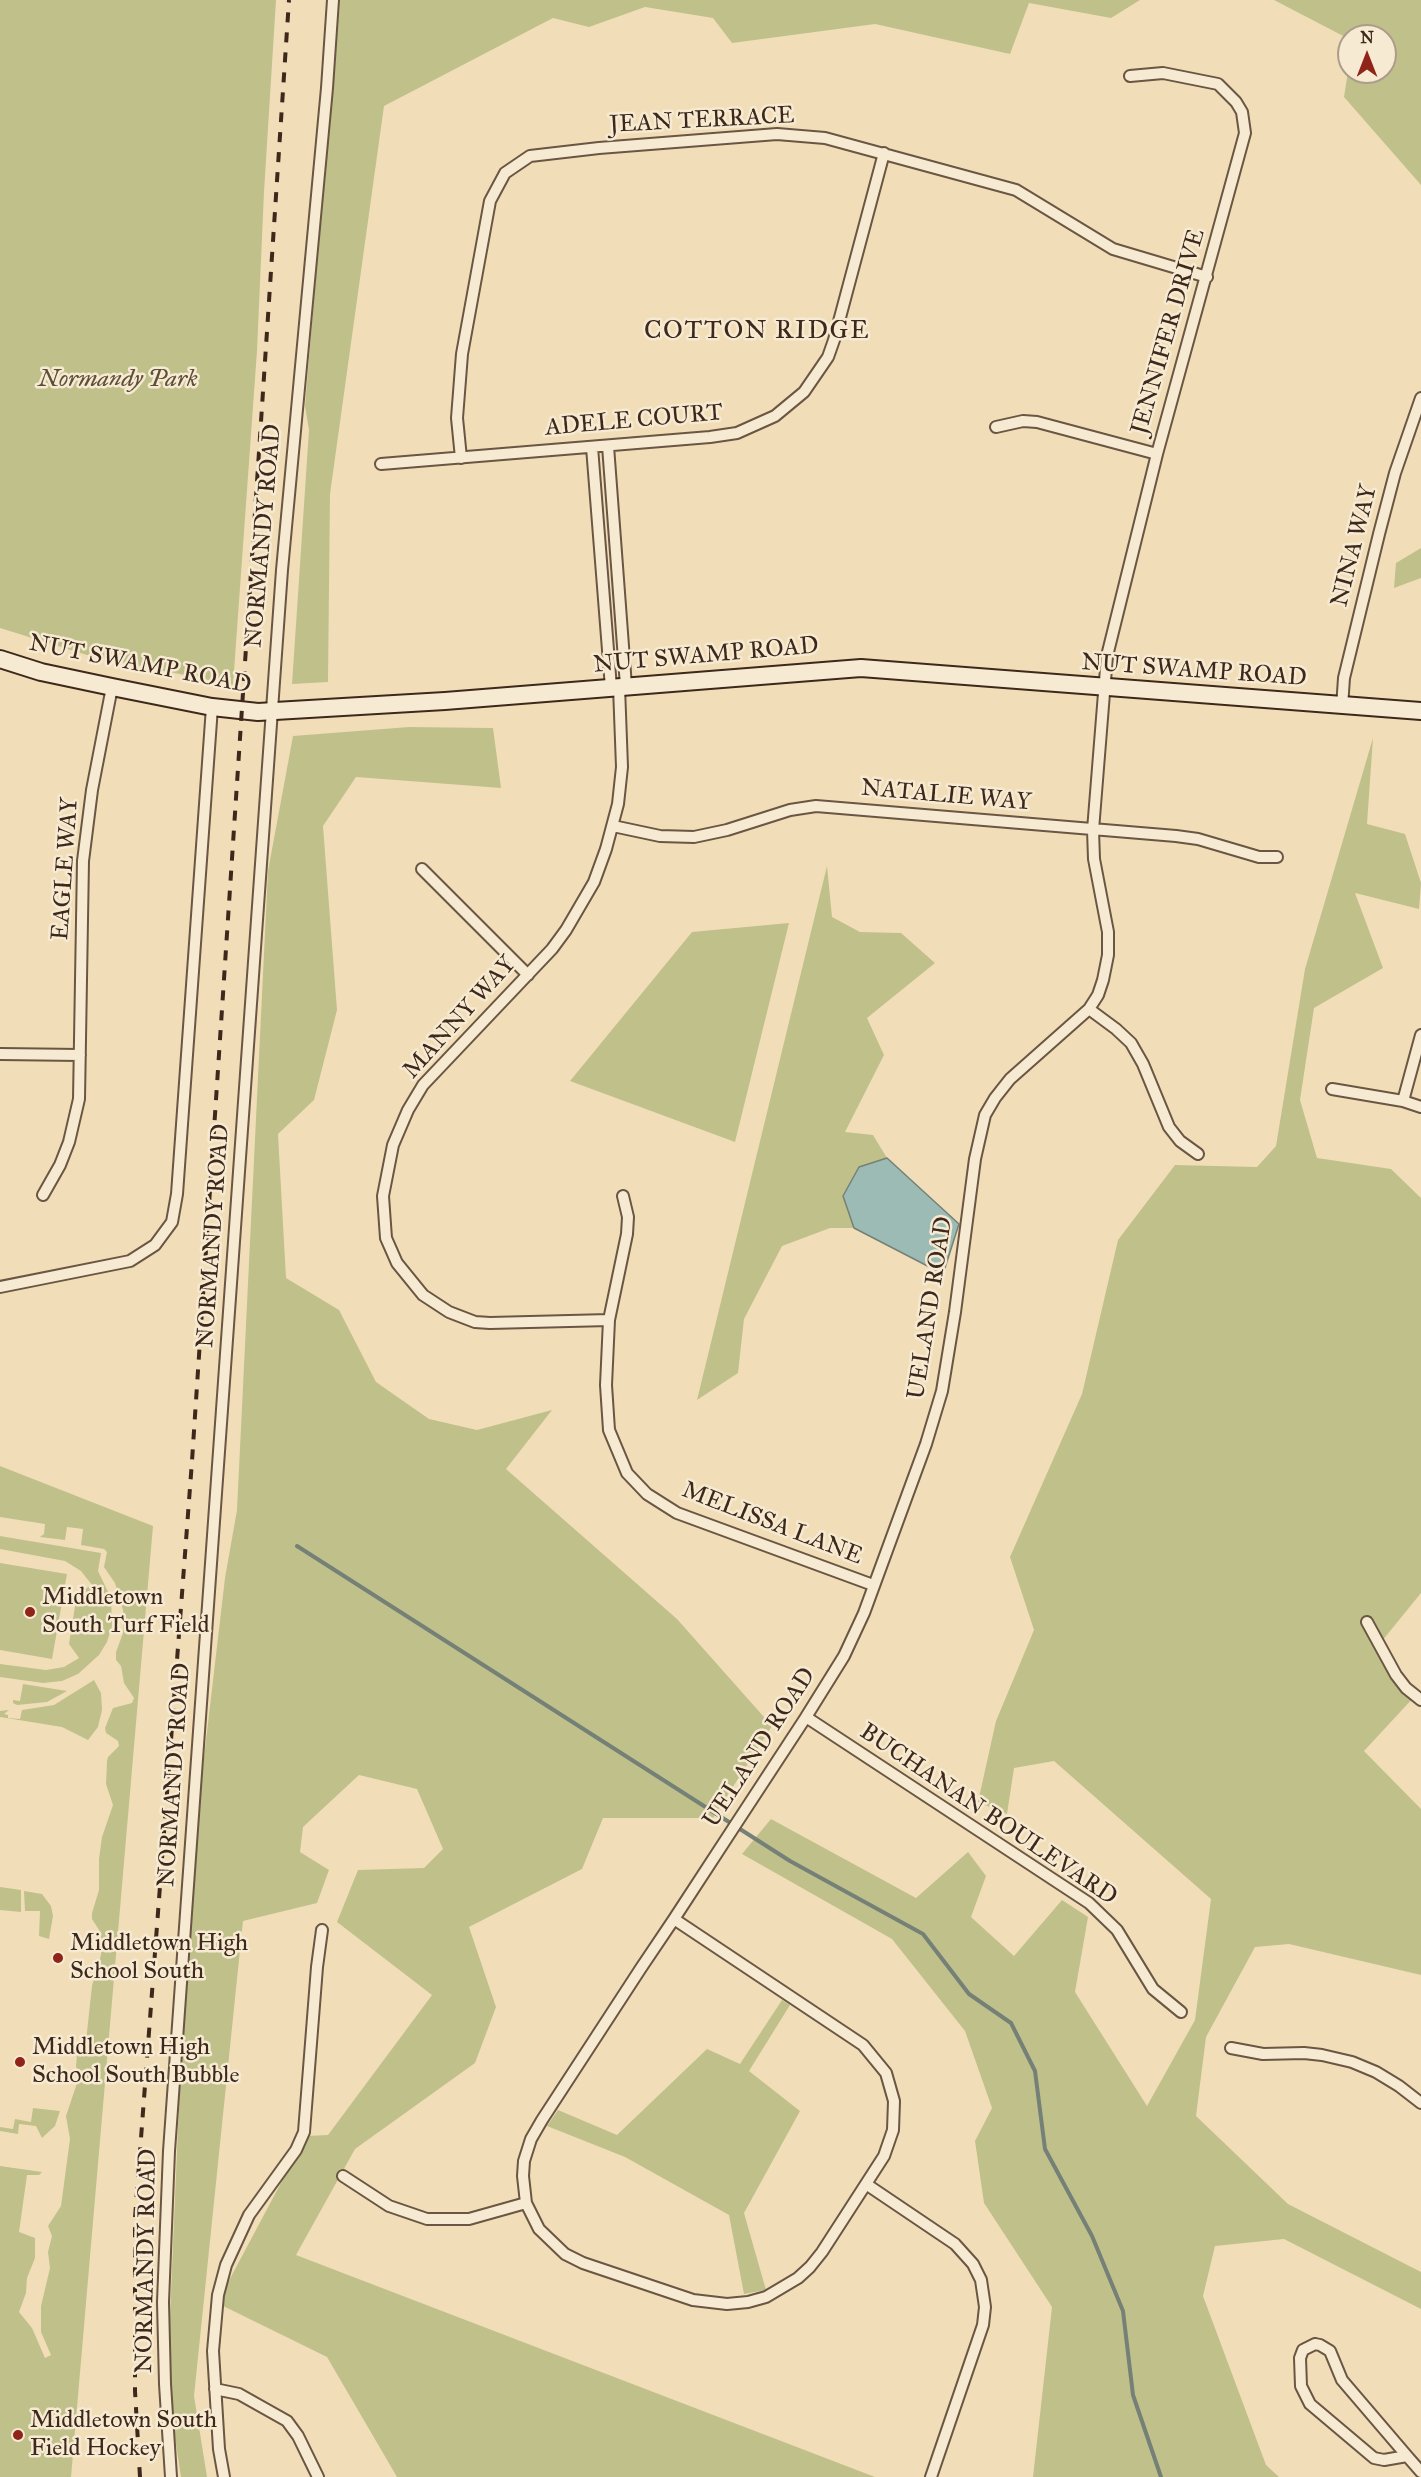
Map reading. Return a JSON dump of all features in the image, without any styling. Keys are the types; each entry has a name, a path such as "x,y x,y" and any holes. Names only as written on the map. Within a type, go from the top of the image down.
{"main road":[{"name":"NUT SWAMP ROAD","path":"0,659 41,672 212,707 271,712 445,701 861,668 1342,707 1421,711"}],"street":[{"name":"NORMANDY ROAD","path":"171,2477 165,2384 164,2244 271,712 291,452 327,88 333,0"},
{"name":"JENNIFER DRIVE","path":"1104,688 1107,656 1157,454 1245,133 1242,112 1226,90 1213,82 1163,73 1130,76"},
{"name":"JEAN TERRACE","path":"461,458 458,402 470,304 490,201 499,181 513,165 530,156 548,152 777,134 825,138 1016,190 1113,249 1207,277"},
{"name":"ADELE COURT","path":"381,464 710,437 737,433 769,420 791,405 804,392 820,372 834,340 884,153"},
{"name":"NINA WAY","path":"1342,707 1344,678 1384,514 1421,398"},
{"path":"996,428 1023,421 1037,422 1157,454"},
{"path":"608,446 617,561 619,687"},
{"path":"592,447 601,563 619,687"},
{"path":"601,563 617,561"},
{"name":"EAGLE WAY","path":"43,1195 60,1165 73,1131 79,1099 84,851 92,790 112,687"},
{"name":"MANNY WAY","path":"609,1320 490,1323 461,1317 435,1304 415,1288 397,1263 386,1238 382,1210 384,1184 393,1145 408,1110 434,1072 552,949 580,908 594,882 613,826 622,767 619,687"},
{"name":"UELAND ROAD","path":"674,1919 863,2045 881,2066 890,2085 894,2101 893,2130 884,2156 822,2252 805,2272 766,2297 727,2304 693,2300 573,2258 555,2247 539,2229 526,2203 523,2176 526,2152 531,2139 844,1656 873,1585 926,1444 942,1391 975,1159 985,1115 1010,1079 1089,1009 1103,980 1108,944 1094,859 1093,830 1104,688"},
{"path":"0,1287 130,1261 156,1245 172,1222 177,1194 212,707"},
{"name":"NATALIE WAY","path":"613,826 660,836 694,837 727,830 790,810 816,806 1198,839 1252,855 1277,857"},
{"path":"422,869 528,975"},
{"path":"1089,1009 1131,1043 1143,1064 1168,1127 1179,1141 1198,1154"},
{"path":"1403,1101 1421,1035"},
{"path":"0,1054 80,1055"},
{"path":"1332,1089 1403,1101 1421,1107"},
{"name":"MELISSA LANE","path":"623,1196 628,1217 627,1234 609,1320 606,1385 609,1430 620,1460 632,1479 656,1501 677,1513 873,1585"},
{"path":"1368,1622 1396,1675 1406,1688 1421,1700"},
{"name":"BUCHANAN BOULEVARD","path":"806,1717 1089,1903 1117,1930 1153,1989 1181,2012"},
{"path":"224,2477 219,2448 215,2389 213,2351 215,2317 226,2265 237,2238 249,2215 296,2150 304,2132 322,1930"},
{"path":"1231,2048 1263,2054 1304,2053 1352,2062 1376,2072 1421,2103"},
{"path":"343,2176 389,2206 428,2219 469,2219 526,2203"},
{"path":"866,2184 955,2244 974,2264 982,2288 985,2307 983,2325 931,2477"},
{"path":"1407,2456 1384,2460 1374,2458 1310,2404 1305,2397 1300,2379 1300,2358 1303,2350 1320,2344 1330,2351 1342,2380 1421,2472"},
{"path":"215,2389 239,2394 287,2421 298,2436 318,2477"}],"green space":[{"name":"Normandy Park","path":"0,0 276,0 257,351 233,685 87,655 0,628"},
{"path":"339,0 1140,0 1111,18 1029,3 1010,54 875,24 732,43 713,18 645,7 589,27 553,18 384,106 330,494 328,682 292,684 309,430 305,406"},
{"path":"1274,0 1421,0 1421,185 1344,97 1346,84 1397,84 1397,24 1337,24 1337,33"},
{"path":"1421,548 1421,578 1394,588 1396,563"},
{"path":"409,727 493,728 501,788 356,777 323,826 337,1010 314,1100 278,1134 286,1278 339,1310 376,1382 429,1419 477,1430 552,1410 506,1469 677,1619 772,1726 713,1818 603,1818 582,1869 469,1927 496,2007 475,2063 355,2149 296,2255 875,2477 397,2477 327,2357 217,2303 306,2136 328,2135 432,1995 337,1922 358,1870 424,1868 443,1849 417,1789 359,1775 303,1827 300,1852 329,1870 317,1903 243,1921 194,2396 207,2477 181,2477 167,2385 188,1894 225,1578 237,1510 268,871 293,736"},
{"path":"1373,738 1367,824 1405,834 1421,883 1419,909 1355,893 1383,968 1314,1008 1300,1100 1317,1158 1391,1169 1421,1198 1421,1593 1382,1641 1414,1697 1364,1751 1421,1809 1421,1975 1289,1944 1255,1947 1206,2037 1196,2116 1288,2204 1421,2272 1421,2309 1284,2239 1215,2246 1203,2296 1266,2465 1279,2477 1033,2477 1052,2307 984,2203 975,2141 992,2108 965,2031 892,1939 742,1854 771,1819 916,1898 968,1852 986,1876 971,1917 1014,1956 1062,1900 1088,1917 1075,1992 1147,2106 1195,2020 1211,1899 1054,1761 1014,1768 1007,1814 978,1802 996,1721 1034,1630 1010,1557 1082,1394 1118,1240 1175,1165 1257,1167 1276,1146 1305,969"},
{"path":"827,866 832,917 860,932 901,933 935,963 867,1018 884,1055 845,1132 873,1135 887,1158 859,1167 844,1196 854,1228 830,1228 782,1246 744,1319 738,1373 697,1400"},
{"path":"789,923 735,1142 570,1081 692,932"},
{"path":"0,1466 153,1526 71,2477 0,2477 0,2166 42,2172 39,2175 27,2175 19,2232 35,2238 35,2258 27,2278 26,2293 19,2312 32,2328 45,2358 51,2355 41,2332 41,2306 50,2268 48,2252 52,2236 48,2226 61,2206 70,2139 66,2116 79,2077 76,2067 77,2054 86,2041 92,1986 101,1955 101,1933 92,1919 92,1913 99,1890 102,1837 113,1805 106,1784 107,1761 119,1746 118,1741 106,1733 105,1728 113,1708 132,1703 134,1698 124,1683 121,1666 116,1660 116,1652 123,1633 123,1610 115,1583 104,1567 107,1552 104,1549 81,1545 83,1529 67,1527 65,1540 40,1537 44,1534 45,1524 0,1517"},
{"path":"0,1536 101,1553 98,1571 111,1598 112,1626 107,1642 99,1655 78,1674 62,1681 43,1683 0,1677 0,1664 46,1670 64,1667 79,1658 69,1644 77,1594 92,1585 81,1571 65,1561 0,1549"},
{"name":"Middletown South Turf Field","path":"0,1563 67,1574 52,1659 0,1650"},
{"path":"94,1680 101,1693 102,1710 98,1727 88,1740 62,1727 0,1717 0,1711 9,1710 4,1714 8,1715 8,1718 20,1719 22,1710 54,1705"},
{"path":"23,1684 67,1691 47,1702 17,1705 13,1703 13,1700 20,1701"},
{"path":"0,1887 21,1890 21,1912 0,1910"},
{"path":"24,1891 42,1894 51,1906 53,1916 49,1939 39,1936 40,1911 25,1911"},
{"path":"782,2000 790,2005 749,2071 800,2111 744,2213 766,2290 744,2294 729,2215 625,2157 547,2126 558,2110 617,2135 707,2049 740,2064"},
{"path":"33,2108 60,2111 55,2126 42,2138 36,2126 19,2124 18,2134 0,2131 0,2127 13,2129 15,2119 31,2122"}],"water":[{"path":"887,1158 959,1224 943,1274 854,1228 843,1196 859,1167"}],"waterway":[{"path":"297,1546 790,1861 923,1934 969,1994 1011,2023 1035,2071 1045,2149 1092,2236 1123,2311 1133,2395 1161,2477"}],"railway":[{"path":"140,2477 135,2391 135,2218 192,1461 289,0"}],"place":[{"name":"Middletown South Turf Field","path":"30,1612"},
{"name":"Middletown High School South","path":"58,1958"},
{"name":"Middletown High School South Bubble","path":"20,2062"},
{"name":"Middletown South Field Hockey","path":"18,2435"}],"district":[{"name":"COTTON RIDGE","path":"757,332"}]}
